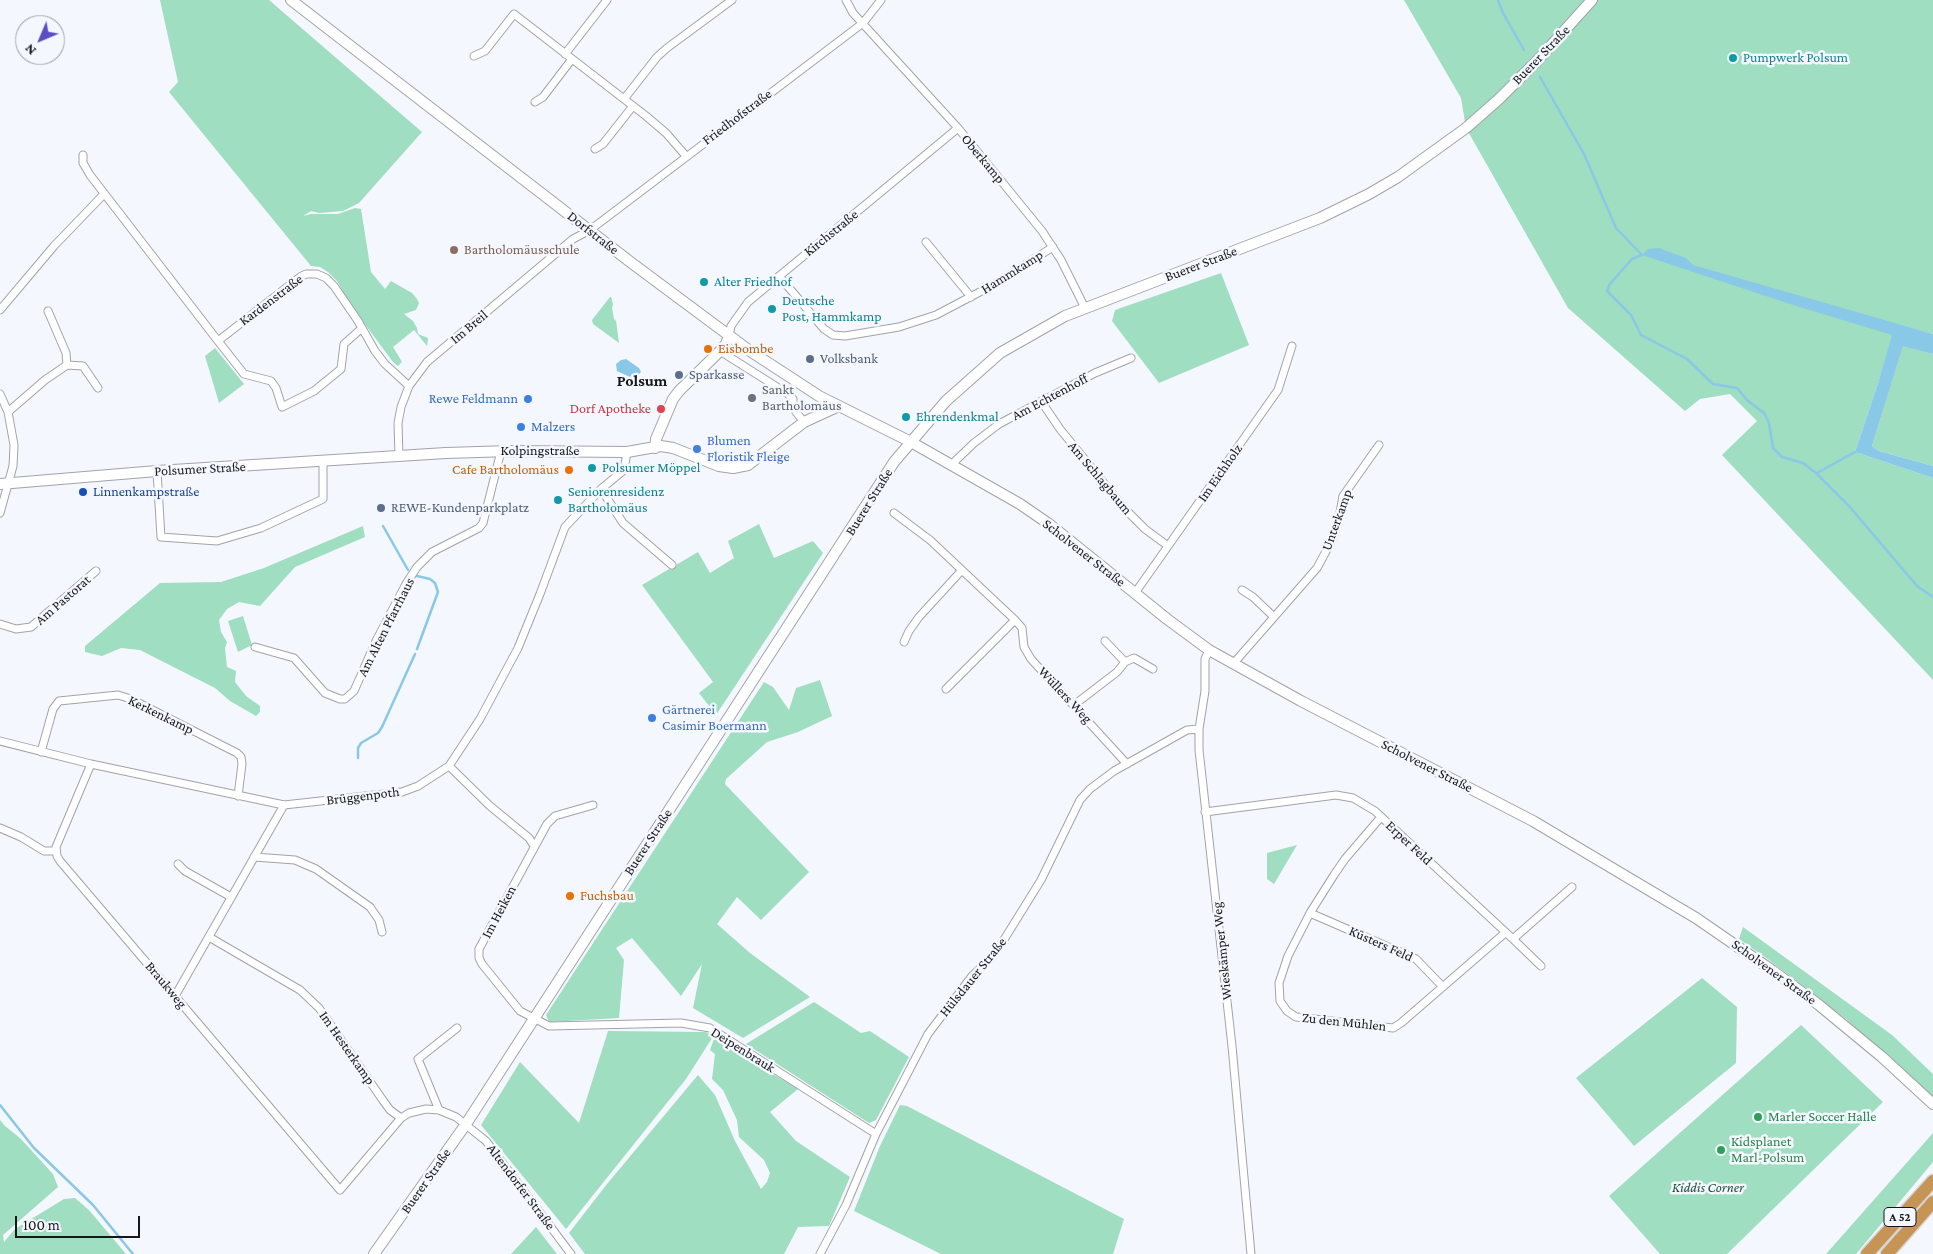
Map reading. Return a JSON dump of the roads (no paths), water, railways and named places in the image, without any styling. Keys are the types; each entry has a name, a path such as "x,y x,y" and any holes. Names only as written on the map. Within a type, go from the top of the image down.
{"highway":[{"name":"A 52","path":"1867,1254 1933,1181"},
{"name":"A 52","path":"1887,1254 1933,1202"}],"main road":[{"name":"Dorfstraße","path":"292,0 728,336 819,396 911,442"},
{"name":"Buerer Straße","path":"374,1254 466,1124 894,462 951,396 1000,353 1046,326 1086,308 1320,218 1369,194 1398,177 1466,128 1499,99 1537,61 1592,0"},
{"name":"Kirchstraße","path":"654,448 673,399 720,351 726,344 728,336"},
{"name":"Kolpingstraße","path":"399,456 500,451 627,452 662,446 673,448 725,468 738,468 753,462 804,422 839,406"},
{"name":"Scholvener Straße","path":"911,442 1020,504 1049,524 1209,650 1301,701 1533,821 1696,918 1773,970 1819,1005 1876,1052 1933,1104"},
{"name":"Polsumer Straße","path":"4,484 157,471 399,456"}],"street":[{"path":"565,54 607,0"},
{"path":"624,99 667,48 732,0"},
{"name":"Oberkamp","path":"846,0 853,13 958,128 1053,247 1086,308"},
{"name":"Friedhofstraße","path":"590,230 863,23 881,0"},
{"path":"474,56 484,51 514,14 666,133 686,156"},
{"path":"535,102 543,97 572,59"},
{"path":"595,149 603,144 633,106"},
{"name":"Kirchstraße","path":"728,336 731,326 748,302 958,128"},
{"path":"83,155 82,163 104,194 244,374 271,381 276,388 282,407 314,391 340,369 344,344 362,328"},
{"path":"0,310 54,246 104,194"},
{"name":"Im Breil","path":"399,456 398,423 401,407 409,386 422,368 574,239 590,230"},
{"name":"Hammkamp","path":"926,242 971,297"},
{"name":"Hammkamp","path":"779,276 824,329 833,335 845,336 918,322 936,315 971,297 1053,247"},
{"name":"Kardenstraße","path":"218,341 294,281 306,274 317,274 326,278 362,328 375,351 409,386"},
{"path":"48,311 66,353 67,365"},
{"name":"Im Eichholz","path":"1135,593 1278,390 1292,346"},
{"path":"720,351 788,394 793,399 796,412 804,422"},
{"name":"Am Echtenhoff","path":"951,465 974,443 999,424 1096,373 1131,358"},
{"path":"8,412 45,380 67,365 83,366 98,388"},
{"path":"0,394 8,412 14,445 12,466 4,484 0,513"},
{"name":"Am Schlagbaum","path":"1041,401 1060,429 1125,509 1145,529 1168,546"},
{"name":"Unterkamp","path":"1233,664 1317,568 1338,523 1343,496 1379,445"},
{"name":"Am Alten Pfarrhaus","path":"255,647 294,658 325,693 345,699 354,691 376,641 417,567 432,552 479,528 483,523 500,451"},
{"name":"Brüggenpoth","path":"0,741 91,764 284,805 402,792 418,786 448,766 482,717 518,648 565,527 601,489 624,470 627,452"},
{"path":"157,471 161,537 217,541 261,528 323,498 323,461"},
{"path":"601,489 623,523 672,565"},
{"name":"Wüllers Weg","path":"894,513 930,540 1015,620 1022,628 1024,647 1031,659 1127,764"},
{"path":"904,642 919,617 962,570"},
{"name":"Am Pastorat","path":"0,624 16,629 31,627 96,571"},
{"path":"1242,590 1253,597 1274,617"},
{"path":"946,689 1015,620"},
{"path":"1105,641 1125,662"},
{"name":"Wieskämper Weg","path":"1209,650 1205,659 1205,691 1199,729 1199,750 1232,1046 1251,1254"},
{"path":"1074,705 1117,672 1125,662 1134,658 1152,669"},
{"name":"Kerkenkamp","path":"41,752 53,709 58,701 118,696 131,699 237,752 241,757 242,764 238,796"},
{"name":"Hülsdauer Straße","path":"820,1254 846,1205 876,1134 928,1034 972,976 990,959 1041,880 1080,800 1090,789 1127,764 1187,730 1199,729"},
{"path":"0,828 21,837 44,851 56,851 56,846 91,764"},
{"path":"448,766 490,806 529,838 534,846"},
{"name":"Erper Feld","path":"1205,812 1336,795 1353,798 1381,817 1541,966"},
{"path":"175,996 284,805"},
{"name":"Im Heiken","path":"534,1019 520,1011 482,964 479,958 479,949 547,824 555,816 593,805"},
{"name":"Zu den Mühlen","path":"1381,817 1345,859 1310,913 1288,956 1279,983 1280,1001 1287,1011 1296,1017 1393,1028 1505,933"},
{"name":"Braukweg","path":"56,851 60,861 340,1190 401,1118"},
{"path":"254,857 295,860 316,869 370,907 379,920 382,932"},
{"path":"178,864 185,871 231,897"},
{"path":"1512,940 1572,887"},
{"name":"Küsters Feld","path":"1310,913 1416,959 1443,987"},
{"name":"Im Hesterkamp","path":"209,937 300,990 319,1008 390,1110 401,1118"},
{"name":"Deipenbrauk","path":"534,1019 549,1026 681,1022 710,1028 876,1134"},
{"path":"439,1110 418,1059 457,1028"},
{"path":"401,1118 410,1113 426,1109 439,1110 456,1117 466,1124"},
{"name":"Altendorfer Straße","path":"466,1124 486,1141 571,1254"}],"water":[{"path":"1659,248 1686,258 1693,265 1933,334 1933,354 1903,346 1872,446 1879,451 1933,466 1933,478 1855,452 1892,335 1793,305 1642,255 1648,249"},
{"path":"626,359 639,368 641,372 638,375 632,378 617,371 616,364"}],"waterway":[{"path":"1498,0 1503,13 1524,50"},
{"path":"1540,77 1584,154 1616,228 1642,255 1632,259 1610,284 1607,291 1631,315 1641,335 1687,359 1713,384 1737,388 1747,400 1764,413 1769,423 1773,448 1782,457 1803,463 1816,473 1849,506 1917,586 1933,597"},
{"path":"1817,473 1855,452"},
{"path":"383,526 408,570"},
{"path":"417,576 430,579 435,583 438,592 417,649"},
{"path":"358,758 358,748 361,743 378,733 382,727 415,654"},
{"path":"0,1105 34,1148 93,1205 133,1254"}],"place":[{"name":"Pumpwerk Polsum","path":"1733,58"},
{"name":"Bartholomäusschule","path":"454,250"},
{"name":"Alter Friedhof","path":"704,282"},
{"name":"Deutsche Post, Hammkamp","path":"772,309"},
{"name":"Eisbombe","path":"708,349"},
{"name":"Volksbank","path":"810,359"},
{"name":"Sparkasse","path":"679,375"},
{"name":"Sankt Bartholomäus","path":"752,398"},
{"name":"Rewe Feldmann","path":"528,399"},
{"name":"Dorf Apotheke","path":"661,409"},
{"name":"Ehrendenkmal","path":"906,417"},
{"name":"Malzers","path":"521,427"},
{"name":"Blumen Floristik Fleige","path":"697,449"},
{"name":"Polsumer Möppel","path":"592,468"},
{"name":"Cafe Bartholomäus","path":"569,470"},
{"name":"Linnenkampstraße","path":"83,492"},
{"name":"Seniorenresidenz Bartholomäus","path":"558,500"},
{"name":"REWE-Kundenparkplatz","path":"381,508"},
{"name":"Gärtnerei Casimir Boermann","path":"652,718"},
{"name":"Fuchsbau","path":"570,896"},
{"name":"Marler Soccer Halle","path":"1758,1117"},
{"name":"Kidsplanet Marl-Polsum","path":"1721,1150"}],"district":[{"name":"Polsum","path":"642,381"}],"park label":[{"name":"Kiddis Corner","path":"1708,1188"}]}
